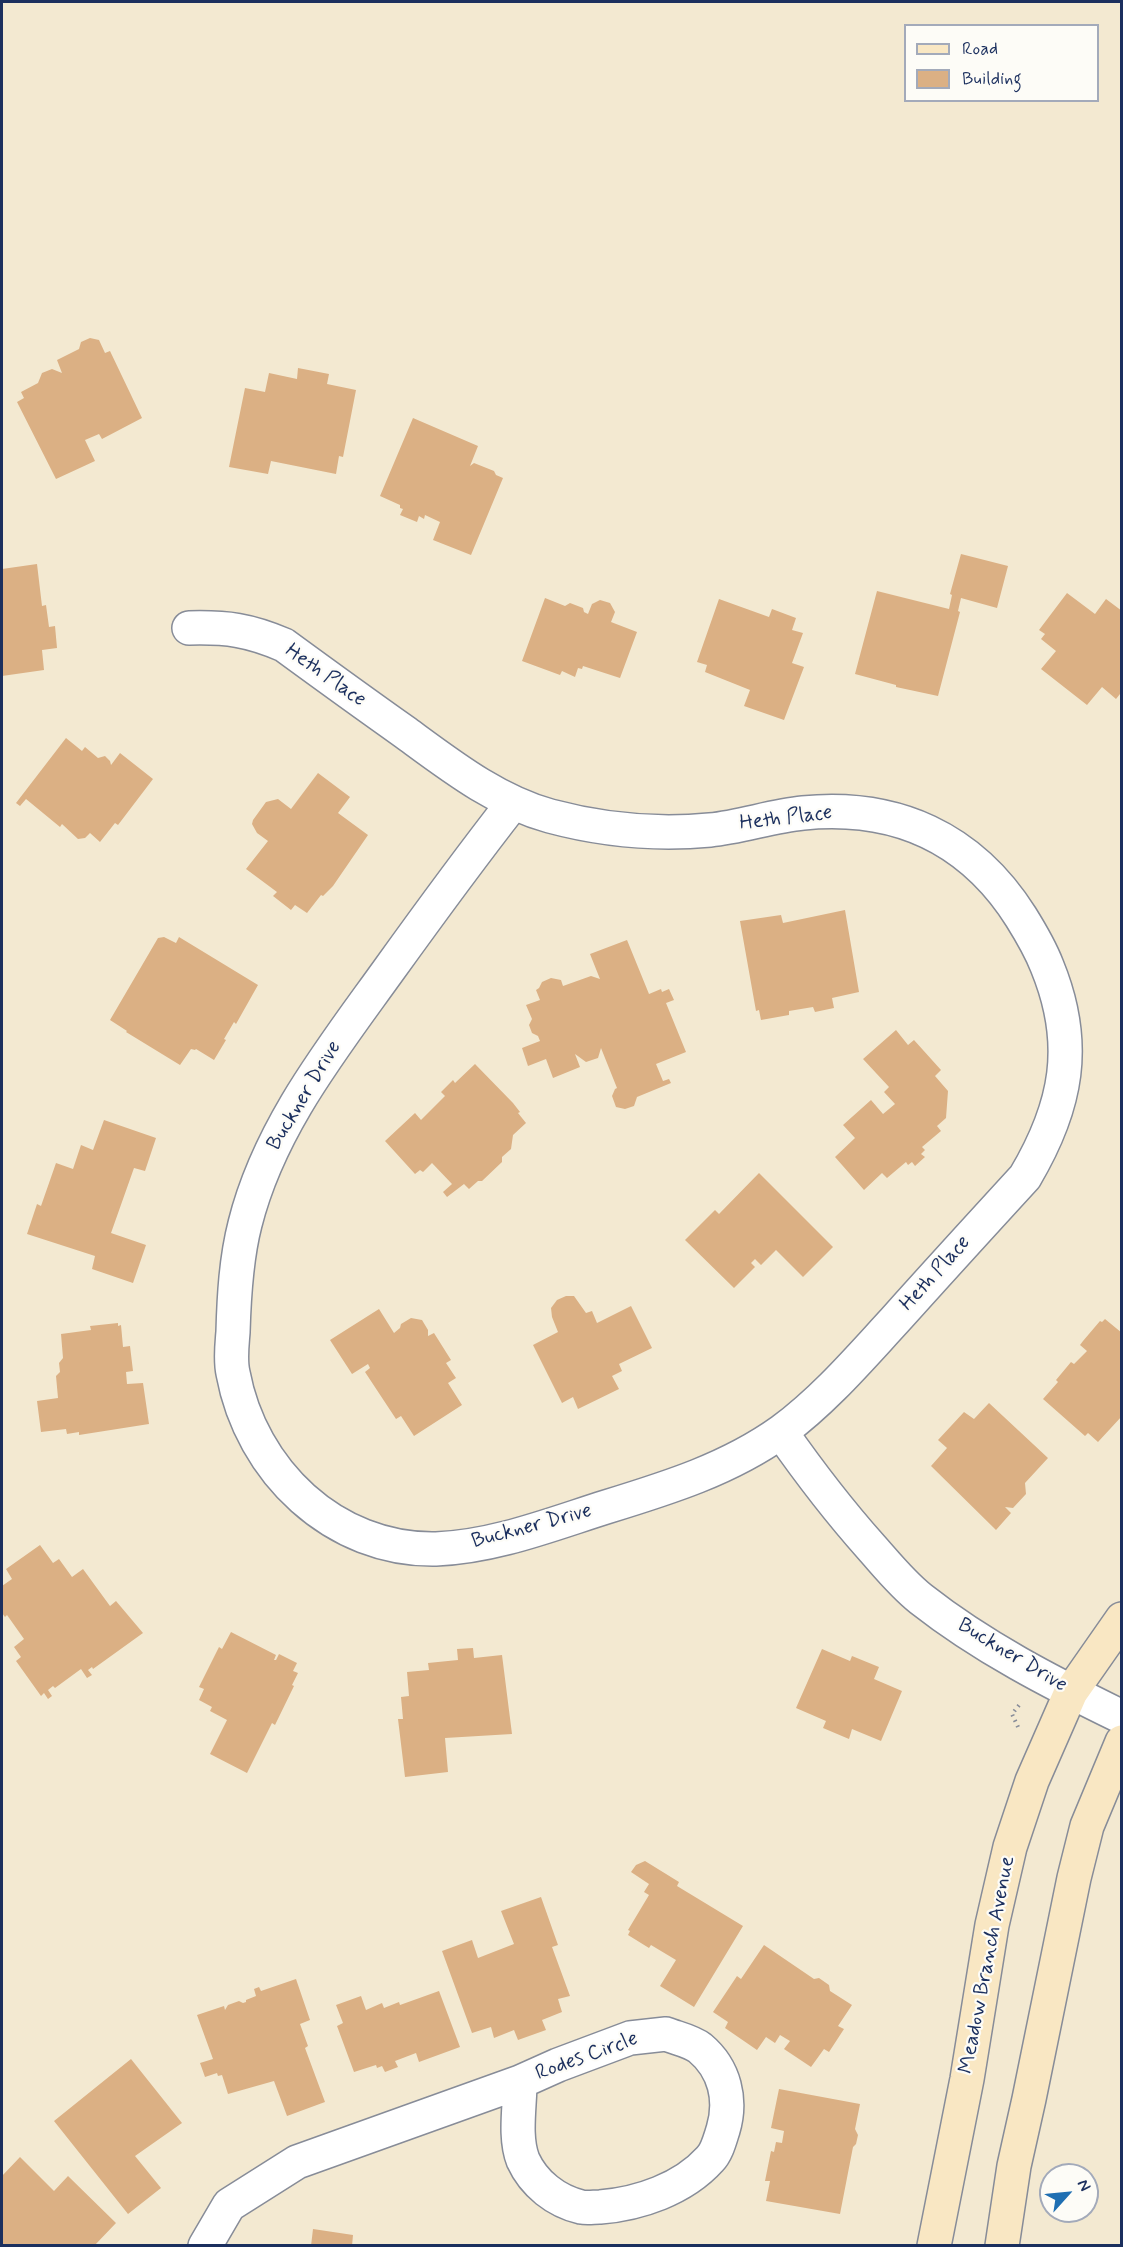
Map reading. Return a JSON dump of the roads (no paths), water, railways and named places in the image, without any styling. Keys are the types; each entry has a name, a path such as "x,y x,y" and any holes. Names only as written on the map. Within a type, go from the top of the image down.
{"main road":[{"name":"Meadow Branch Avenue","path":"934,2246 967,2079 992,1925 1005,1867 1032,1781 1071,1692 1122,1619"},
{"path":"1002,2246 1014,2166 1074,1878 1087,1826 1122,1742"}],"street":[{"name":"Heth Place","path":"189,628 219,627 256,633 284,645 438,756 488,790 513,803 549,815 606,828 653,832 711,830 803,813 851,812 885,816 917,826 954,844 985,870 1011,902 1040,948 1057,991 1065,1036 1065,1072 1055,1115 1042,1147 1024,1177 827,1394 781,1432"},
{"name":"Buckner Drive","path":"513,803 343,1033 294,1107 265,1164 245,1224 234,1292 232,1369 243,1414 260,1450 290,1488 322,1515 359,1536 401,1546 436,1549 480,1544 500,1539 685,1482 729,1463 781,1432 828,1498 894,1574 921,1599 987,1645 1071,1692 1122,1717"},
{"name":"Rodes Circle","path":"205,2246 230,2205 297,2162 520,2082 630,2038 666,2034 698,2047 718,2068 728,2097 728,2114 712,2157 694,2175 645,2199 583,2208 552,2195 536,2179 523,2159 519,2142 520,2082"}]}
